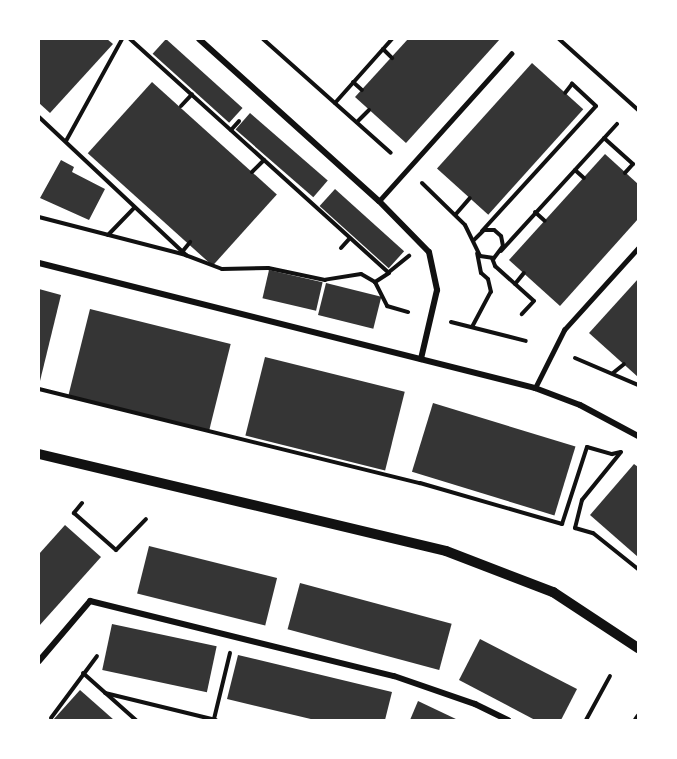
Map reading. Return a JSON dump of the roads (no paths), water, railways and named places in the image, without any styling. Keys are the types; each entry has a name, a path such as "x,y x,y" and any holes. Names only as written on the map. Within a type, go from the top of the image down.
{"street":[{"path":"199,39 379,201 420,241 435,264 437,290 421,359"},
{"path":"39,263 535,388 580,405 638,436"},
{"path":"39,454 446,551 554,592 638,648"},
{"path":"39,661 90,601 394,676 465,700 508,720"}],"lane":[{"path":"379,201 511,54"},
{"path":"535,388 564,330 638,248"}]}
